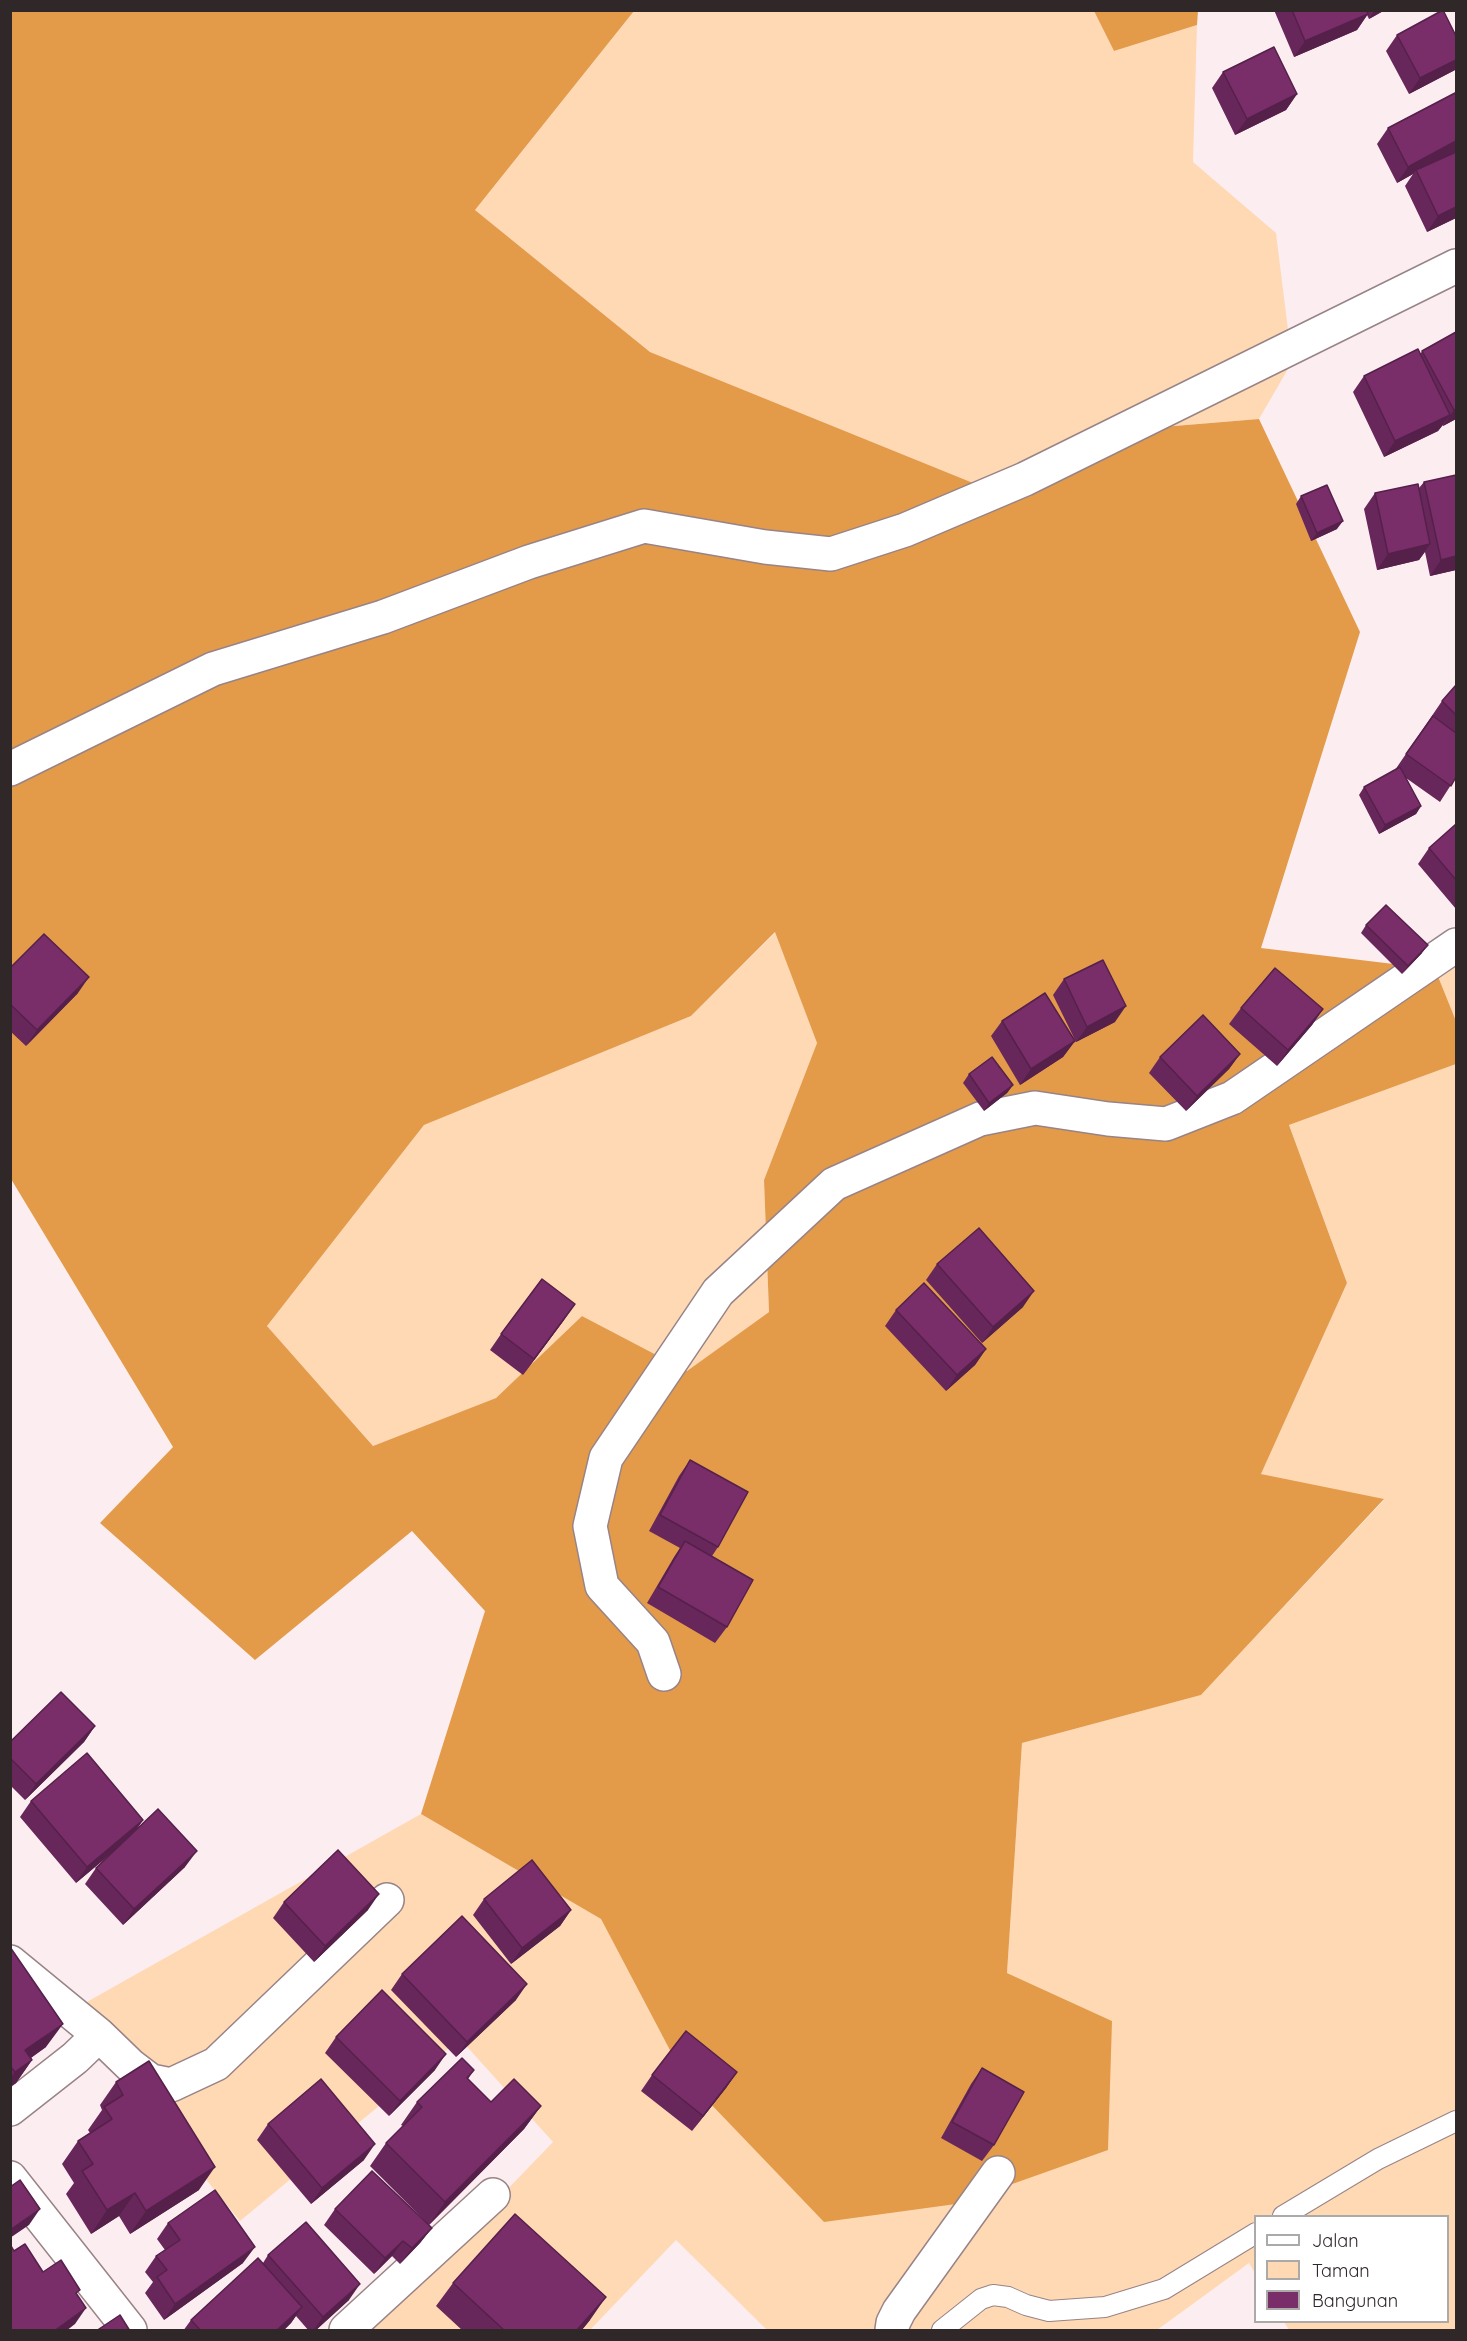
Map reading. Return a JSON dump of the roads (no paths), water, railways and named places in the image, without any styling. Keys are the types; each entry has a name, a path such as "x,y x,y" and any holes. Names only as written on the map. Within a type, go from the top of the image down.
{"street":[{"path":"10,769 213,669 383,617 529,562 644,526 765,547 831,554 906,530 1036,473 1456,266"},
{"path":"664,1674 653,1642 602,1586 590,1526 606,1458 718,1292 834,1184 980,1119 1035,1108 1108,1119 1166,1124 1232,1098 1456,945"},
{"path":"10,1962 99,2034 130,2065 151,2081 171,2085 216,2064 387,1900"},
{"path":"10,2109 75,2058 99,2034"},
{"path":"892,2331 899,2311 998,2172"},
{"path":"10,2178 130,2331"},
{"path":"346,2331 493,2195"}],"lane":[{"path":"1286,2215 1378,2159 1456,2121"},
{"path":"942,2331 981,2299 993,2295 1008,2297 1049,2311 1105,2307 1164,2289 1254,2234"}]}
